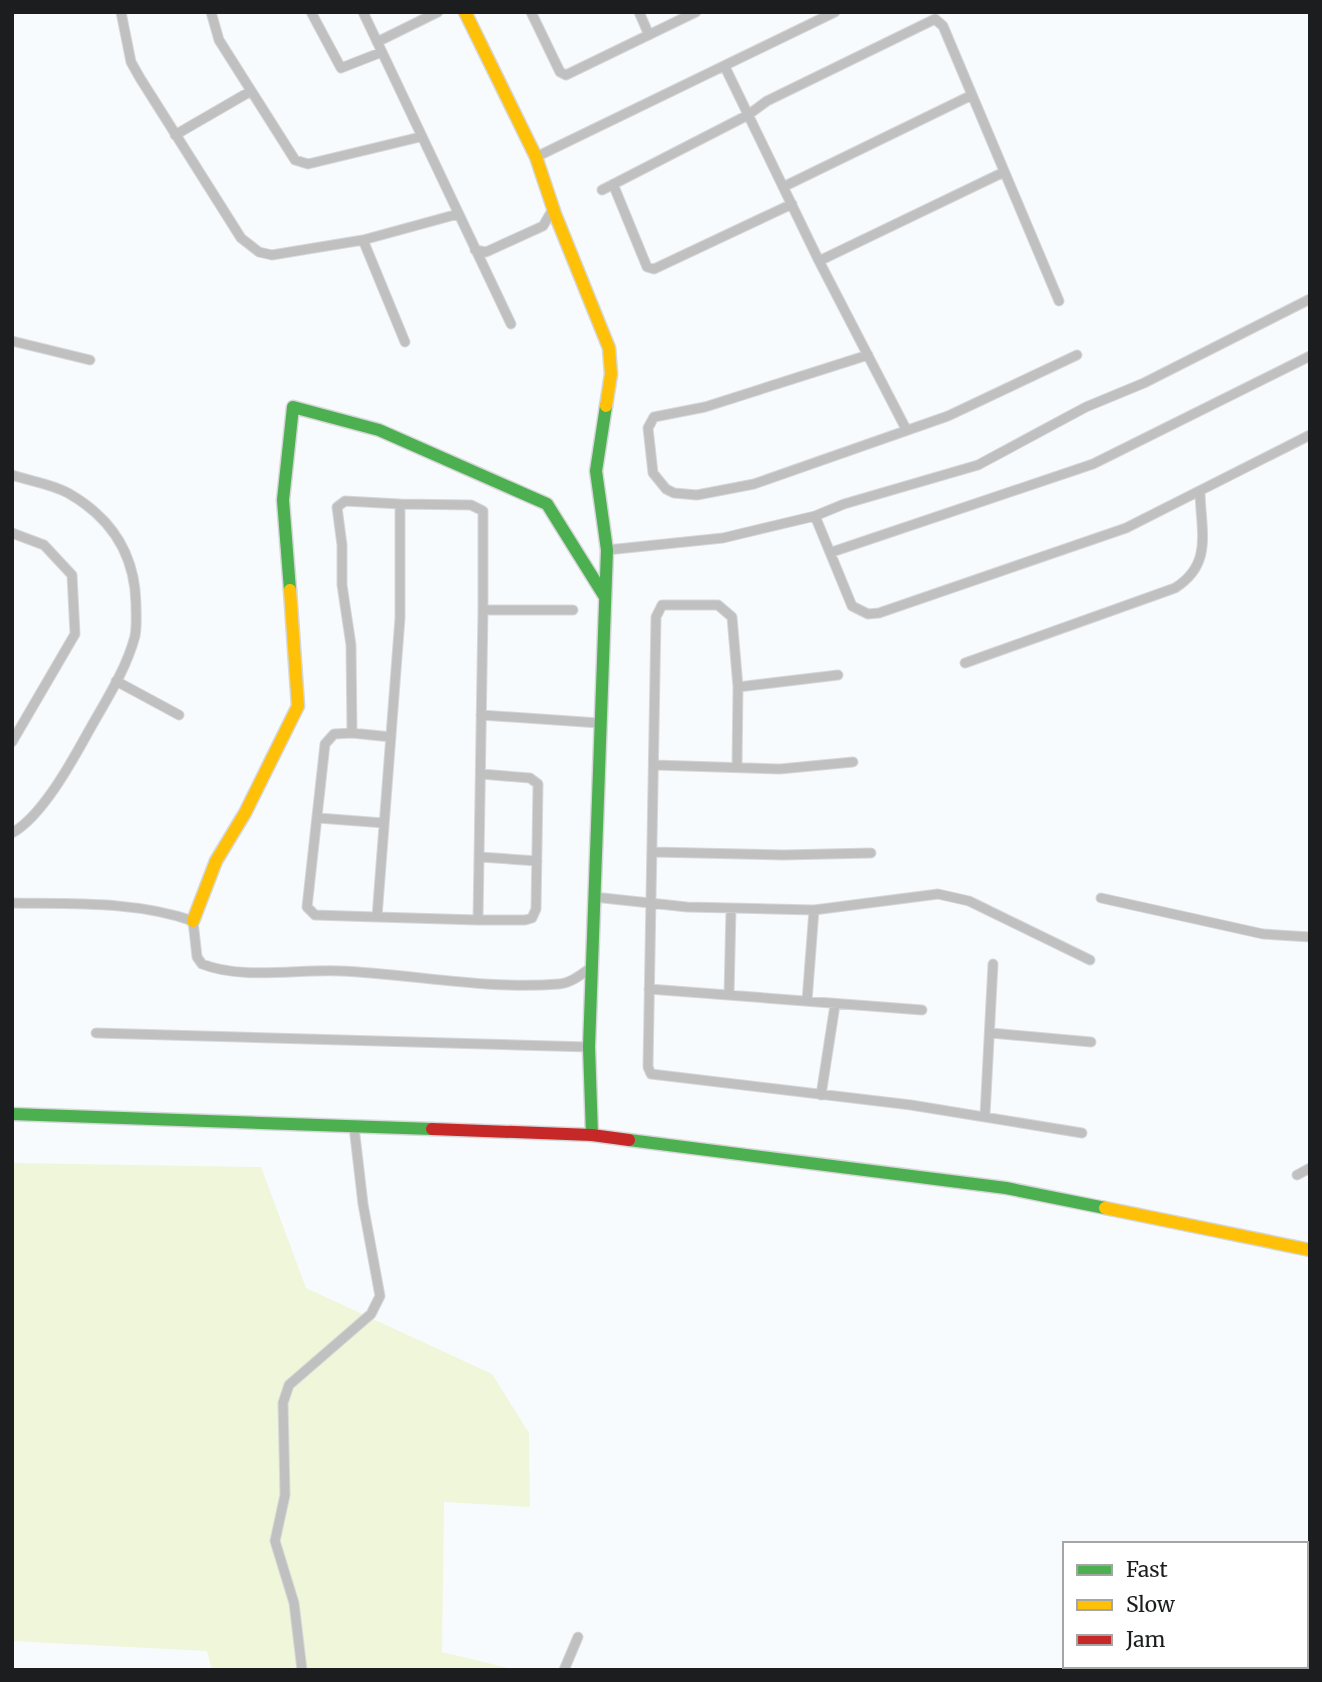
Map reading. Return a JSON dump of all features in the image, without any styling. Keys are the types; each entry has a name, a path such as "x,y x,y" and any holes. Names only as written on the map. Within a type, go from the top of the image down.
{"street":[{"path":"121,12 131,62 241,238 259,252 272,255 363,240 458,214"},
{"path":"211,12 219,40 295,160 301,163 420,137"},
{"path":"311,12 341,68 382,52"},
{"path":"363,12 511,324"},
{"path":"377,42 438,12"},
{"path":"465,12 536,157 553,209 605,335 611,370 596,471 607,550 589,1047 593,1135"},
{"path":"531,12 562,75 570,75 696,12"},
{"path":"639,12 649,34"},
{"path":"536,157 835,12"},
{"path":"602,190 748,115 767,102 935,19 943,26 1059,301"},
{"path":"725,67 819,261 906,429"},
{"path":"175,135 251,91"},
{"path":"783,187 971,95"},
{"path":"819,261 1004,172"},
{"path":"613,184 647,267 654,269 792,204"},
{"path":"475,250 486,252 543,226 553,209"},
{"path":"363,240 405,342"},
{"path":"607,550 723,538 815,516 844,504 978,465 1086,407 1144,383 1310,299"},
{"path":"12,341 90,360"},
{"path":"868,355 705,407 654,417 648,428 653,473 666,489 674,493 697,495 754,484 957,413 1077,355"},
{"path":"832,552 1093,464 1310,356"},
{"path":"592,967 570,981 557,985 340,971 276,974 202,964 197,957 193,921 198,915 216,861 245,813 298,706 283,500 293,407 379,430 547,504 605,597"},
{"path":"815,516 852,606 868,614 879,613 1126,528 1310,435"},
{"path":"12,475 66,492 113,527 124,546 136,585 135,635 116,681 68,768 28,821 12,832"},
{"path":"965,663 1175,588 1185,581 1203,556 1200,492"},
{"path":"352,733 351,645 342,585 342,539 337,507 345,501 471,505 483,510 478,920"},
{"path":"377,917 400,618 400,504"},
{"path":"12,547 13,534 44,544 72,575 75,634 12,742"},
{"path":"737,767 738,687 734,624 729,612 718,605 662,605 656,617 648,1068 651,1074 985,1115 1083,1133"},
{"path":"483,610 573,610"},
{"path":"738,687 838,675"},
{"path":"116,681 179,715"},
{"path":"481,715 599,723"},
{"path":"391,737 334,734 325,744 307,907 315,915 478,920 532,918 536,909 536,781 481,774"},
{"path":"654,765 790,769 853,762"},
{"path":"318,818 384,823"},
{"path":"652,852 770,855 871,853"},
{"path":"480,857 537,861"},
{"path":"594,897 731,909 814,910 922,894 953,896 1090,960"},
{"path":"1101,898 1263,934 1310,937"},
{"path":"12,902 130,907 173,913 193,921"},
{"path":"729,995 731,909"},
{"path":"807,1001 814,910"},
{"path":"985,1115 993,964"},
{"path":"649,989 922,1010"},
{"path":"821,1095 835,1005"},
{"path":"991,1032 1091,1042"},
{"path":"96,1033 589,1047"},
{"path":"12,1114 593,1135 1006,1188 1310,1250"},
{"path":"302,1670 294,1603 275,1541 285,1495 284,1402 289,1385 379,1304 354,1127"},
{"path":"1297,1175 1310,1168"},
{"path":"564,1670 578,1637"}],"green space":[{"path":"12,1163 261,1167 306,1288 492,1374 529,1433 530,1507 444,1502 442,1652 516,1670 212,1670 207,1651 12,1641"}],"traffic: fast":[{"path":"592,1135 589,1047 607,550 596,471 606,406"},
{"path":"290,590 283,500 293,407 379,430 547,504 605,597"},
{"path":"12,1114 432,1129"},
{"path":"629,1140 1006,1188 1105,1208"}],"traffic: slow":[{"path":"465,12 536,157 555,214 609,348 611,374 606,406"},
{"path":"193,921 216,861 245,813 298,706 290,590"},
{"path":"1105,1208 1310,1250"}],"traffic: jam":[{"path":"432,1129 592,1135 629,1140"}]}
